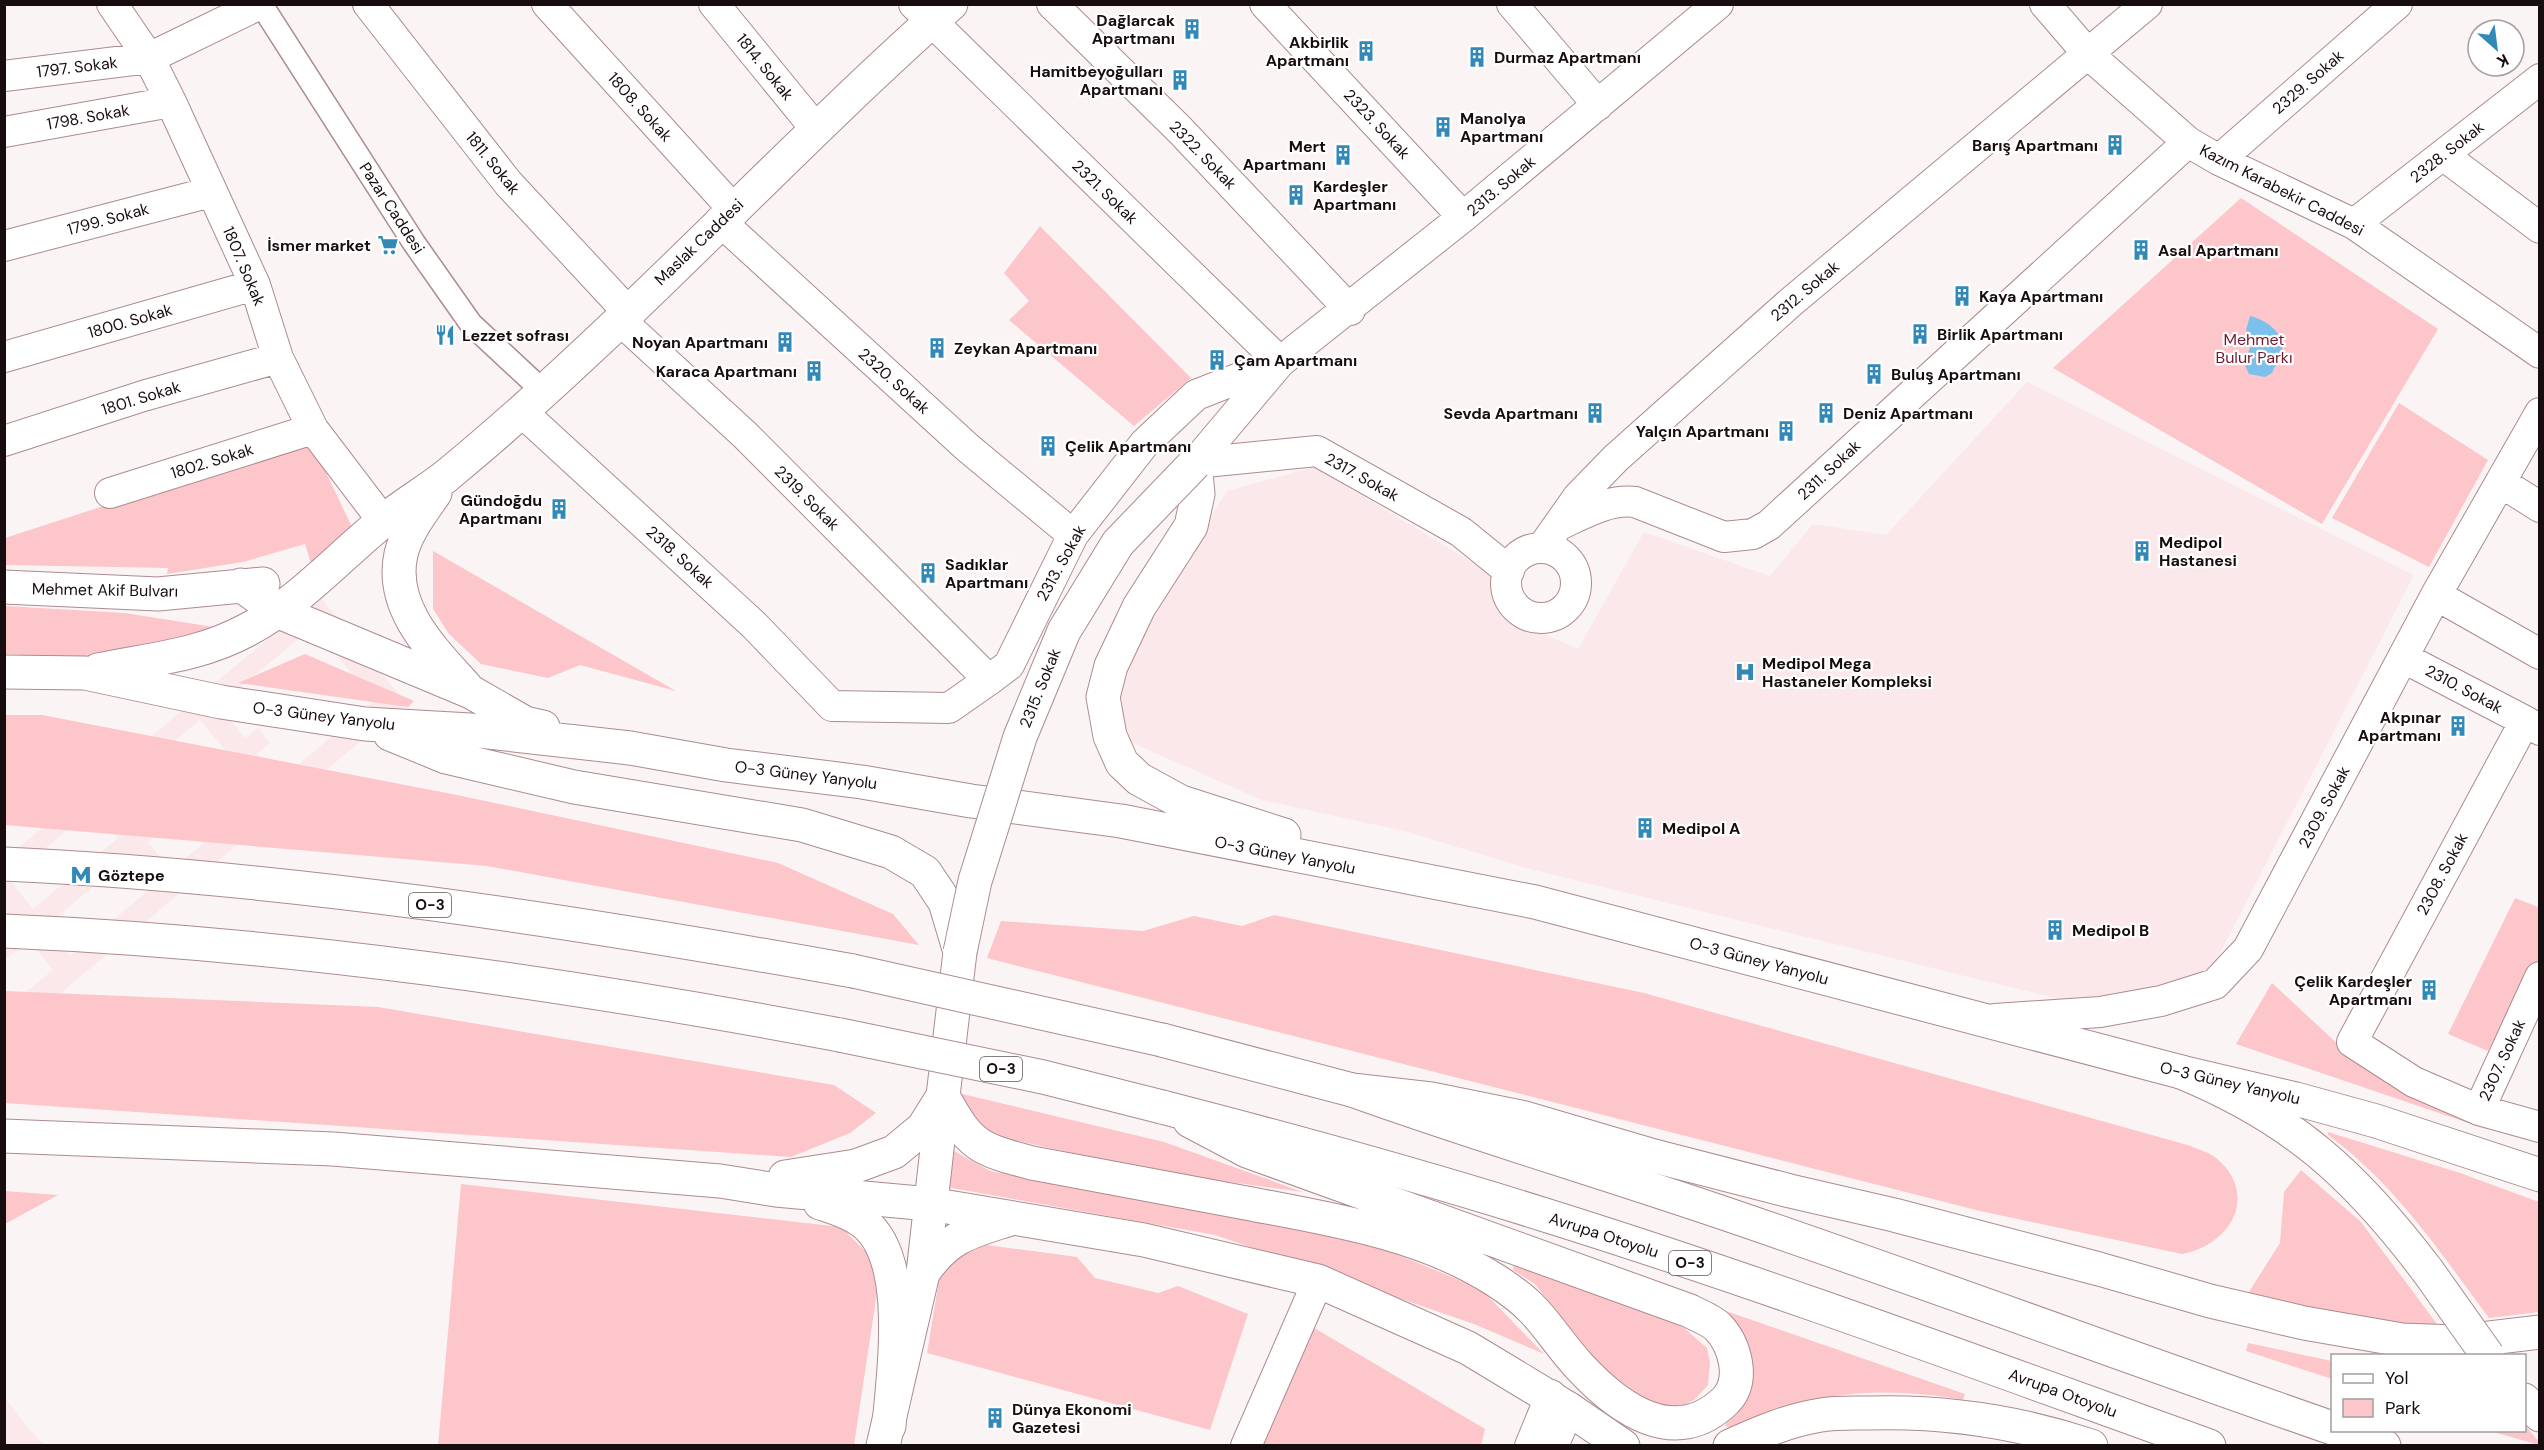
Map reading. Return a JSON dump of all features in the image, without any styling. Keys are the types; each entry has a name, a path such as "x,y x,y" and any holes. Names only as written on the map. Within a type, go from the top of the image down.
{"main road":[{"name":"Maslak Caddesi","path":"446,477 534,403 816,129 932,10"},
{"path":"1195,463 1198,494 1191,526 1139,607 1111,666 1103,697 1110,736 1122,762 1139,779 1181,802 1251,826 1336,849 1407,878"},
{"name":"2315. Sokak","path":"886,1436 923,1273 960,952 975,880 1020,737 1064,631 1118,543 1195,463"},
{"path":"85,673 127,664 168,659 247,630 277,611 314,582 383,521 446,477"},
{"path":"446,477 410,530 401,553 398,580 412,621 471,693"},
{"name":"Mehmet Akif Bulvarı","path":"4,587 158,594 241,585 314,582"},
{"path":"241,585 277,611 471,693 525,723 630,748"},
{"name":"O-3 Güney Yanyolu","path":"4,672 85,673 221,702 365,724 470,730 630,748 726,765 862,782 971,801 1121,821 1535,902 1980,1020 2376,1120 2540,1175"},
{"path":"365,724 446,757 574,786 802,825 891,852 925,873 945,902 960,952"},
{"name":"O-3","path":"4,864 324,891 564,923 853,970 1162,1040 1352,1090 1480,1135 1612,1175 2331,1428"},
{"name":"O-3","path":"4,931 78,934 298,954 497,976 683,1006 840,1035 1043,1077 1162,1107"},
{"path":"2181,1072 2229,1092 2292,1130 2351,1179 2395,1228 2487,1354"},
{"path":"1352,1090 1431,1099 1525,1118 1699,1168 1894,1215 2210,1301 2304,1323 2402,1340 2456,1342 2540,1332"},
{"path":"720,1181 814,1174 856,1166 894,1152 923,1128 943,1096 960,1127 973,1142 994,1153 1032,1163 1335,1220 1396,1237 1468,1265 1494,1279 1532,1309 1580,1366 1609,1395 1640,1414 1667,1424 1689,1424 1713,1413 1733,1393 1737,1371 1731,1346 1717,1325 1690,1311 1247,1150 1162,1107"},
{"name":"Avrupa Otoyolu","path":"1162,1107 1347,1155 1546,1215 1813,1304 2209,1446"},
{"path":"4,1136 333,1149 720,1181 776,1190 930,1204 1144,1240 1318,1281 1468,1348 1560,1402 1623,1446"},
{"path":"776,1190 845,1211 864,1223 878,1241 894,1279 896,1332 886,1436"},
{"path":"923,1273 938,1252 959,1237 1013,1218"},
{"path":"2526,1402 2540,1415"},
{"path":"1730,1446 1769,1429 1821,1414 1912,1412 1952,1413 1992,1420 2056,1434 2091,1446"},
{"path":"2343,1432 2384,1446"}],"street":[{"name":"1807. Sokak","path":"112,4 149,58 171,102 255,285 278,358 313,429 383,521"},
{"name":"1797. Sokak","path":"4,76 149,58 260,4"},
{"name":"Pazar Caddesi","path":"260,4 414,243 471,324 534,403"},
{"name":"1811. Sokak","path":"368,4 508,183 624,316"},
{"name":"1808. Sokak","path":"547,4 726,215"},
{"name":"1814. Sokak","path":"714,4 816,129"},
{"name":"2322. Sokak","path":"1052,4 1179,130 1350,310"},
{"name":"2323. Sokak","path":"1265,4 1463,217"},
{"path":"1512,4 1598,105"},
{"name":"2313. Sokak","path":"1195,463 1280,362 1350,310 1718,4"},
{"name":"Kazım Karabekir Caddesi","path":"2045,4 2088,54 2188,142 2219,160 2354,224 2540,353"},
{"name":"2312. Sokak","path":"1550,537 1578,497 1616,458 1791,302 2147,4"},
{"name":"2329. Sokak","path":"2219,160 2397,4"},
{"name":"2321. Sokak","path":"932,10 1280,362"},
{"name":"2328. Sokak","path":"2354,224 2540,79"},
{"name":"1798. Sokak","path":"4,132 171,102"},
{"name":"2311. Sokak","path":"1623,501 1635,502 1724,537 1753,534 1769,525 2188,142"},
{"path":"2444,154 2540,228"},
{"name":"1799. Sokak","path":"4,246 211,192"},
{"name":"2320. Sokak","path":"726,215 968,448 1073,535"},
{"name":"1800. Sokak","path":"4,357 255,285"},
{"name":"2319. Sokak","path":"624,316 989,680"},
{"name":"1801. Sokak","path":"4,441 143,396 278,358"},
{"name":"2313. Sokak","path":"832,706 949,708 1009,665 1073,535 1144,444 1196,395 1280,362"},
{"name":"2318. Sokak","path":"534,403 832,706"},
{"name":"2309. Sokak","path":"1980,1020 2100,1012 2161,1001 2216,984 2248,949 2436,595 2540,413"},
{"name":"1802. Sokak","path":"110,493 313,429"},
{"name":"2317. Sokak","path":"1195,463 1317,452 1461,532 1509,571"},
{"path":"1550,537 1553,550 1564,556 1576,576 1573,598 1566,608 1556,615 1533,617 1514,605 1506,583 1509,571 1522,555 1550,537 1606,504 1623,501 1616,458"},
{"path":"2502,483 2540,507"},
{"path":"2436,595 2540,654"},
{"name":"2310. Sokak","path":"2404,658 2532,725"},
{"name":"2308. Sokak","path":"2479,1110 2414,1082 2352,1042 2532,725"},
{"name":"2307. Sokak","path":"2479,1110 2540,977"},
{"path":"2479,1110 2540,1127"},
{"path":"1246,1446 1318,1281"},
{"path":"1530,1446 1560,1402"},
{"path":"1553,1446 1560,1402"}],"shaded area":[{"name":"Medipol Mega Hastaneler Kompleksi","path":"2027,382 2414,575 2210,973 2083,1005 1526,868 1408,832 1262,800 1130,742 1115,695 1154,604 1227,491 1314,467 1487,571 1519,623 1578,649 1644,532 1770,576 1813,524 1886,535"},
{"path":"319,596 374,662 385,669 381,673 406,703 5,1040 5,1009 53,970 29,940 5,960 5,936 17,925 5,910 5,859","holes":["313,627 374,701 280,780 257,754 270,743 258,728 245,738 218,706","200,720 226,751 108,797","241,766 264,794 171,870 148,842","93,808 118,838 33,909 9,879","131,855 155,885 70,956 46,926"]},
{"path":"4,1397 29,1429 44,1445 5,1445"}],"green space":[{"name":"Mehmet Bulur Parkı","path":"2241,198 2438,329 2322,524 2053,368"},
{"path":"1040,226 1191,378 1134,426 1009,320 1029,301 1004,273"},
{"path":"2399,403 2488,460 2429,567 2332,518"},
{"path":"310,439 361,546 313,570 305,544 243,562 167,574 168,568 5,565 5,538"},
{"path":"433,551 676,691 580,665 548,678 481,664 449,634 433,609"},
{"path":"5,606 125,613 220,628 100,659 5,654"},
{"path":"305,654 414,701 408,707 238,683"},
{"path":"5,715 42,715 457,795 778,863 893,914 919,945 487,866 5,825"},
{"path":"2515,898 2538,907 2539,903 2539,959 2488,1051 2448,1034"},
{"path":"1274,915 1644,993 2191,1146 2216,1158 2229,1172 2236,1187 2237,1202 2234,1216 2226,1229 2214,1240 2199,1249 2182,1254 1980,1211 987,958 1001,921 1143,931 1194,916 1242,926"},
{"path":"2272,983 2357,1062 2486,1129 2236,1044"},
{"path":"5,991 378,1007 834,1085 876,1113 850,1133 791,1157 5,1103"},
{"path":"954,1092 1164,1142 1303,1192 1162,1173 982,1133"},
{"path":"2328,1132 2460,1173 2539,1202 2539,1312 2489,1318 2415,1220 2375,1175 2328,1135"},
{"path":"954,1151 990,1171 1367,1242 1481,1289 1544,1354 1474,1324 1215,1235 946,1187"},
{"path":"2301,1170 2361,1222 2437,1324 2399,1326 2247,1295 2280,1243 2284,1192"},
{"path":"461,1184 841,1227 870,1256 877,1292 854,1445 438,1446"},
{"path":"5,1191 58,1195 5,1224"},
{"path":"987,1245 1077,1257 1095,1278 1158,1293 1178,1286 1248,1314 1210,1430 927,1353 942,1262"},
{"path":"1514,1263 1652,1312 1684,1328 1707,1348 1710,1362 1708,1385 1694,1400 1680,1407 1665,1408 1650,1402 1596,1364 1535,1284 1513,1270"},
{"path":"1726,1311 1965,1394 1963,1400 1903,1393 1840,1395 1792,1407 1732,1431 1725,1425 1739,1407 1740,1330"},
{"path":"1311,1326 1485,1429 1481,1445 1259,1446"},
{"path":"2248,1343 2331,1361 2331,1379 2246,1351"},
{"path":"2526,1426 2539,1445 2494,1432 2526,1432"}],"water":[{"path":"2250,316 2272,327 2282,343 2278,362 2272,373 2265,377 2249,374 2244,363 2252,343 2246,330"}],"place":[{"name":"Dağlarcak Apartmanı","path":"1192,29"},
{"name":"Akbirlik Apartmanı","path":"1366,51"},
{"name":"Durmaz Apartmanı","path":"1477,57"},
{"name":"Hamitbeyoğulları Apartmanı","path":"1180,80"},
{"name":"Manolya Apartmanı","path":"1443,127"},
{"name":"Barış Apartmanı","path":"2115,145"},
{"name":"Mert Apartmanı","path":"1343,155"},
{"name":"Kardeşler Apartmanı","path":"1296,195"},
{"name":"İsmer market","path":"388,245"},
{"name":"Asal Apartmanı","path":"2141,250"},
{"name":"Kaya Apartmanı","path":"1962,296"},
{"name":"Birlik Apartmanı","path":"1920,334"},
{"name":"Lezzet sofrası","path":"445,335"},
{"name":"Noyan Apartmanı","path":"785,342"},
{"name":"Zeykan Apartmanı","path":"937,348"},
{"name":"Çam Apartmanı","path":"1217,360"},
{"name":"Karaca Apartmanı","path":"814,371"},
{"name":"Buluş Apartmanı","path":"1874,374"},
{"name":"Sevda Apartmanı","path":"1595,413"},
{"name":"Deniz Apartmanı","path":"1826,413"},
{"name":"Yalçın Apartmanı","path":"1786,431"},
{"name":"Çelik Apartmanı","path":"1048,446"},
{"name":"Gündoğdu Apartmanı","path":"559,509"},
{"name":"Medipol Hastanesi","path":"2142,551"},
{"name":"Sadıklar Apartmanı","path":"928,573"},
{"name":"Medipol Mega Hastaneler Kompleksi","path":"1745,672"},
{"name":"Akpınar Apartmanı","path":"2458,726"},
{"name":"Medipol A","path":"1645,828"},
{"name":"Göztepe","path":"81,875"},
{"name":"Medipol B","path":"2055,930"},
{"name":"Çelik Kardeşler Apartmanı","path":"2429,990"},
{"name":"Dünya Ekonomi Gazetesi","path":"995,1418"}]}
